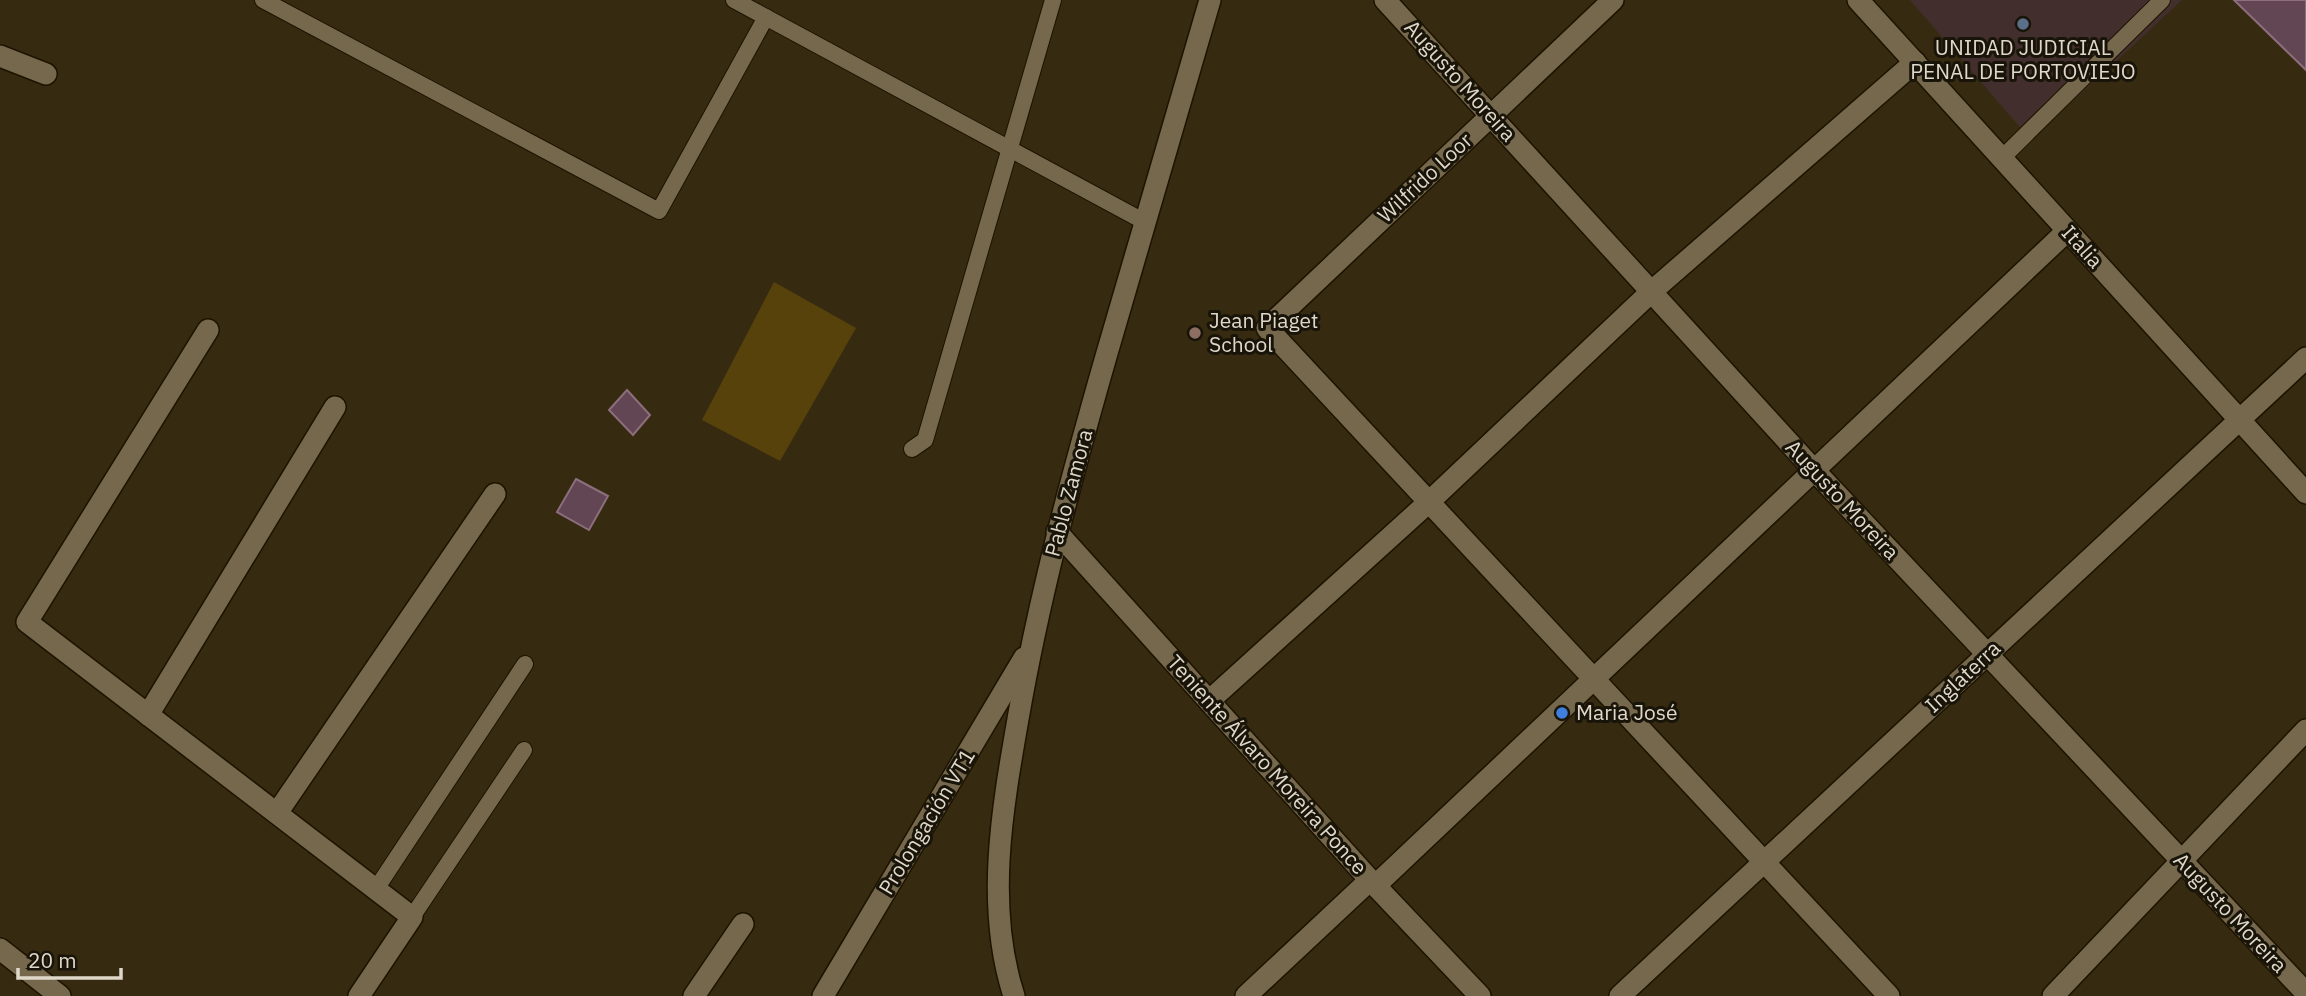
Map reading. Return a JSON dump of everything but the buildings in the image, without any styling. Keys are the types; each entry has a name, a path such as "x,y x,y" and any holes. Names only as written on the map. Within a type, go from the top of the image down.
{"street":[{"name":"Pablo Zamora","path":"1014,996 1001,945 998,889 1006,795 1030,647 1057,532 1209,0"},
{"name":"Augusto Moreira","path":"1385,0 1814,470 2306,993"},
{"name":"Wilfrido Loor","path":"1430,501 1267,328 1613,0"},
{"name":"Italia","path":"1858,0 2306,493"},
{"path":"0,56 46,74"},
{"path":"1209,701 1430,501 1651,292 1915,62"},
{"path":"1246,996 1373,883 1592,680 2067,231"},
{"path":"208,330 27,622 412,917 359,996"},
{"name":"Inglaterra","path":"1620,996 2306,358"},
{"path":"148,715 335,407"},
{"path":"277,813 495,494"},
{"path":"1430,501 1592,680 1889,996"},
{"name":"Teniente Álvaro Moreira Ponce","path":"1057,532 1373,883 1480,996"},
{"name":"Prolongación VT1","path":"824,996 1030,647"},
{"path":"2053,996 2306,730"},
{"path":"694,996 743,924"},
{"path":"0,949 60,996"}],"lane":[{"path":"263,0 659,211 766,17"},
{"path":"734,0 1145,222"},
{"path":"912,449 925,440 1053,0"},
{"path":"2002,158 2161,0"},
{"path":"376,889 526,664"},
{"path":"412,917 524,750"}],"shaded area":[{"path":"1910,0 2182,0 2031,140"},
{"path":"774,282 856,328 780,461 702,420"}],"place":[{"name":"UNIDAD JUDICIAL PENAL DE PORTOVIEJO","path":"2023,24"},
{"name":"Jean Piaget School","path":"1195,333"},
{"name":"Maria José","path":"1562,713"}]}
